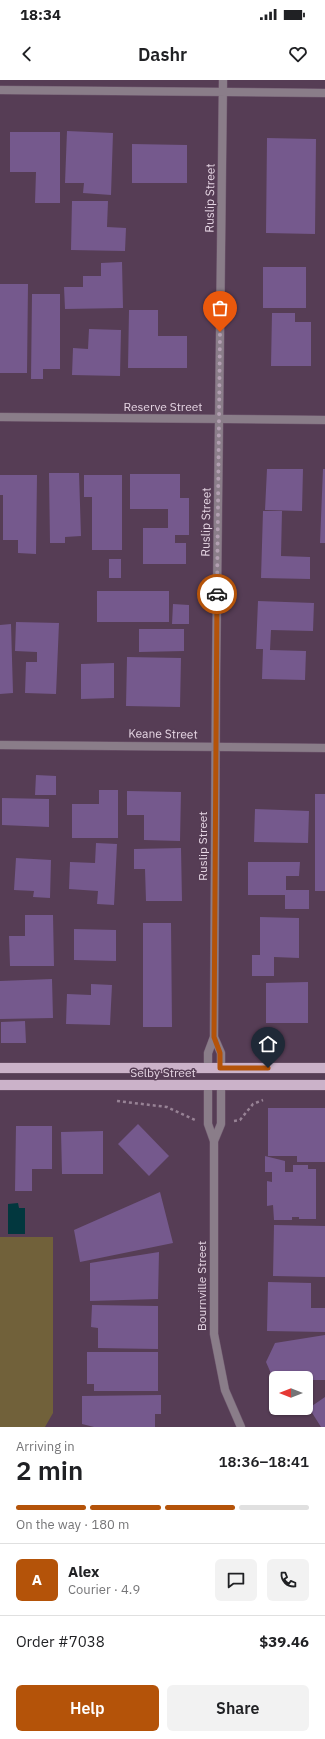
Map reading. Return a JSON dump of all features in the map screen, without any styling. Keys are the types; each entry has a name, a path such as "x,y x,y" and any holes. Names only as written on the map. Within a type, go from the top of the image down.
{"main road":[{"name":"Selby Street","path":"0,1068 325,1068"},
{"name":"Selby Street","path":"0,1085 325,1085"}],"street":[{"name":"Ruslip Street","path":"208,1068 208,1053 214,1037 215,747 223,80"},
{"path":"0,90 325,93"},
{"name":"Reserve Street","path":"0,417 325,420"},
{"name":"Keane Street","path":"0,745 325,748"},
{"name":"Ruslip Street","path":"214,1037 220,1053 220,1068"},
{"name":"Bournville Street","path":"208,1086 208,1124 214,1141 214,1334 225,1390 241,1427"},
{"name":"Bournville Street","path":"214,1141 220,1124 220,1086"}],"path":[{"path":"232,1122 240,1120 252,1104 265,1099"},
{"path":"113,1101 167,1107 198,1122"}],"shaded area":[{"path":"18,1203 19,1208 25,1208 25,1234 8,1234 8,1204"},
{"path":"0,1237 53,1237 53,1413 45,1427 0,1427"}],"building":[{"path":"67,131 113,133 111,195 83,193 84,183 65,183"},
{"path":"10,132 60,132 60,203 35,203 36,172 10,172"},
{"path":"267,138 316,139 315,234 266,233"},
{"path":"132,144 187,145 187,183 132,183"},
{"path":"72,201 108,201 107,227 126,228 125,251 71,250"},
{"path":"122,262 123,308 65,309 64,287 83,287 83,276 101,276 101,263"},
{"path":"263,267 306,267 306,308 263,308"},
{"path":"0,284 28,284 27,373 0,373"},
{"path":"32,294 60,294 60,369 43,369 43,379 31,379"},
{"path":"129,310 158,310 158,336 187,336 187,368 128,368"},
{"path":"272,313 295,313 295,322 311,322 311,366 271,366"},
{"path":"89,329 121,330 120,376 72,375 73,348 88,349"},
{"path":"267,469 303,469 302,511 265,510"},
{"path":"323,469 325,469 325,543 320,543"},
{"path":"49,473 79,473 81,536 65,537 65,543 50,543"},
{"path":"130,474 180,474 180,498 189,498 189,535 175,535 175,543 186,543 186,564 143,564 143,528 168,528 168,509 130,509"},
{"path":"0,475 37,475 36,554 18,553 18,540 3,540 3,495 0,495"},
{"path":"84,475 122,475 122,550 92,550 92,497 84,497"},
{"path":"263,511 282,511 281,556 310,557 310,579 261,578"},
{"path":"109,559 121,559 121,578 109,578"},
{"path":"97,591 169,591 169,622 97,622"},
{"path":"258,601 314,603 313,631 271,630 270,650 306,651 305,680 262,679 263,649 256,649"},
{"path":"173,604 189,605 189,624 172,624"},
{"path":"16,622 59,623 56,694 25,693 26,662 37,662 37,652 15,651"},
{"path":"11,624 13,693 0,694 0,625"},
{"path":"139,629 184,629 184,651 139,652"},
{"path":"127,657 181,658 180,707 126,706"},
{"path":"114,663 114,698 81,699 81,664"},
{"path":"36,775 56,776 56,795 35,795"},
{"path":"99,790 118,790 118,838 72,838 72,804 99,804"},
{"path":"127,791 181,792 180,841 144,840 144,815 127,815"},
{"path":"315,794 325,794 325,891 315,891"},
{"path":"2,798 49,799 49,827 2,825"},
{"path":"255,809 309,811 308,843 254,842"},
{"path":"96,843 117,844 114,905 97,904 98,891 69,889 70,862 95,863"},
{"path":"181,848 182,901 146,901 145,869 134,869 134,849"},
{"path":"16,858 51,860 50,898 33,897 34,891 14,890"},
{"path":"248,862 300,862 299,876 286,876 286,890 309,890 309,909 285,909 285,895 248,895"},
{"path":"25,915 53,915 54,966 10,966 9,936 25,936"},
{"path":"260,917 299,918 299,958 274,957 274,976 252,976 252,955 260,955"},
{"path":"143,923 171,923 172,1027 143,1027"},
{"path":"74,929 116,930 116,961 74,960"},
{"path":"52,979 53,1018 0,1019 0,981"},
{"path":"308,982 308,1023 266,1023 266,983"},
{"path":"91,984 112,985 110,1025 66,1024 67,994 91,995"},
{"path":"25,1021 26,1043 1,1043 1,1022"},
{"path":"268,1108 325,1108 325,1162 297,1162 297,1156 268,1156"},
{"path":"138,1124 169,1156 149,1176 118,1144"},
{"path":"16,1126 52,1126 52,1169 32,1169 32,1191 15,1191"},
{"path":"103,1131 103,1174 62,1174 61,1132"},
{"path":"265,1156 285,1161 285,1172 293,1172 293,1165 308,1165 308,1169 316,1169 316,1219 299,1219 299,1217 292,1217 292,1220 274,1220 273,1205 267,1206 267,1181 272,1182 272,1172 265,1172"},
{"path":"160,1192 173,1243 80,1262 74,1230"},
{"path":"274,1225 325,1226 325,1277 273,1276"},
{"path":"159,1252 158,1299 90,1301 90,1263"},
{"path":"268,1282 311,1283 311,1308 325,1308 325,1332 267,1331"},
{"path":"92,1305 158,1306 158,1349 98,1348 98,1328 91,1327"},
{"path":"325,1335 325,1380 313,1380 313,1371 270,1371 266,1362 275,1343"},
{"path":"87,1352 158,1352 158,1391 94,1391 94,1384 87,1384"},
{"path":"161,1395 161,1414 155,1414 155,1427 94,1427 82,1424 82,1396"},
{"path":"325,1397 325,1427 321,1427 313,1414 313,1405"}],"way so far":[{"path":"217,594 220,332"}],"route":[{"path":"217,594 214,1037 220,1053 220,1068 268,1068"}]}
